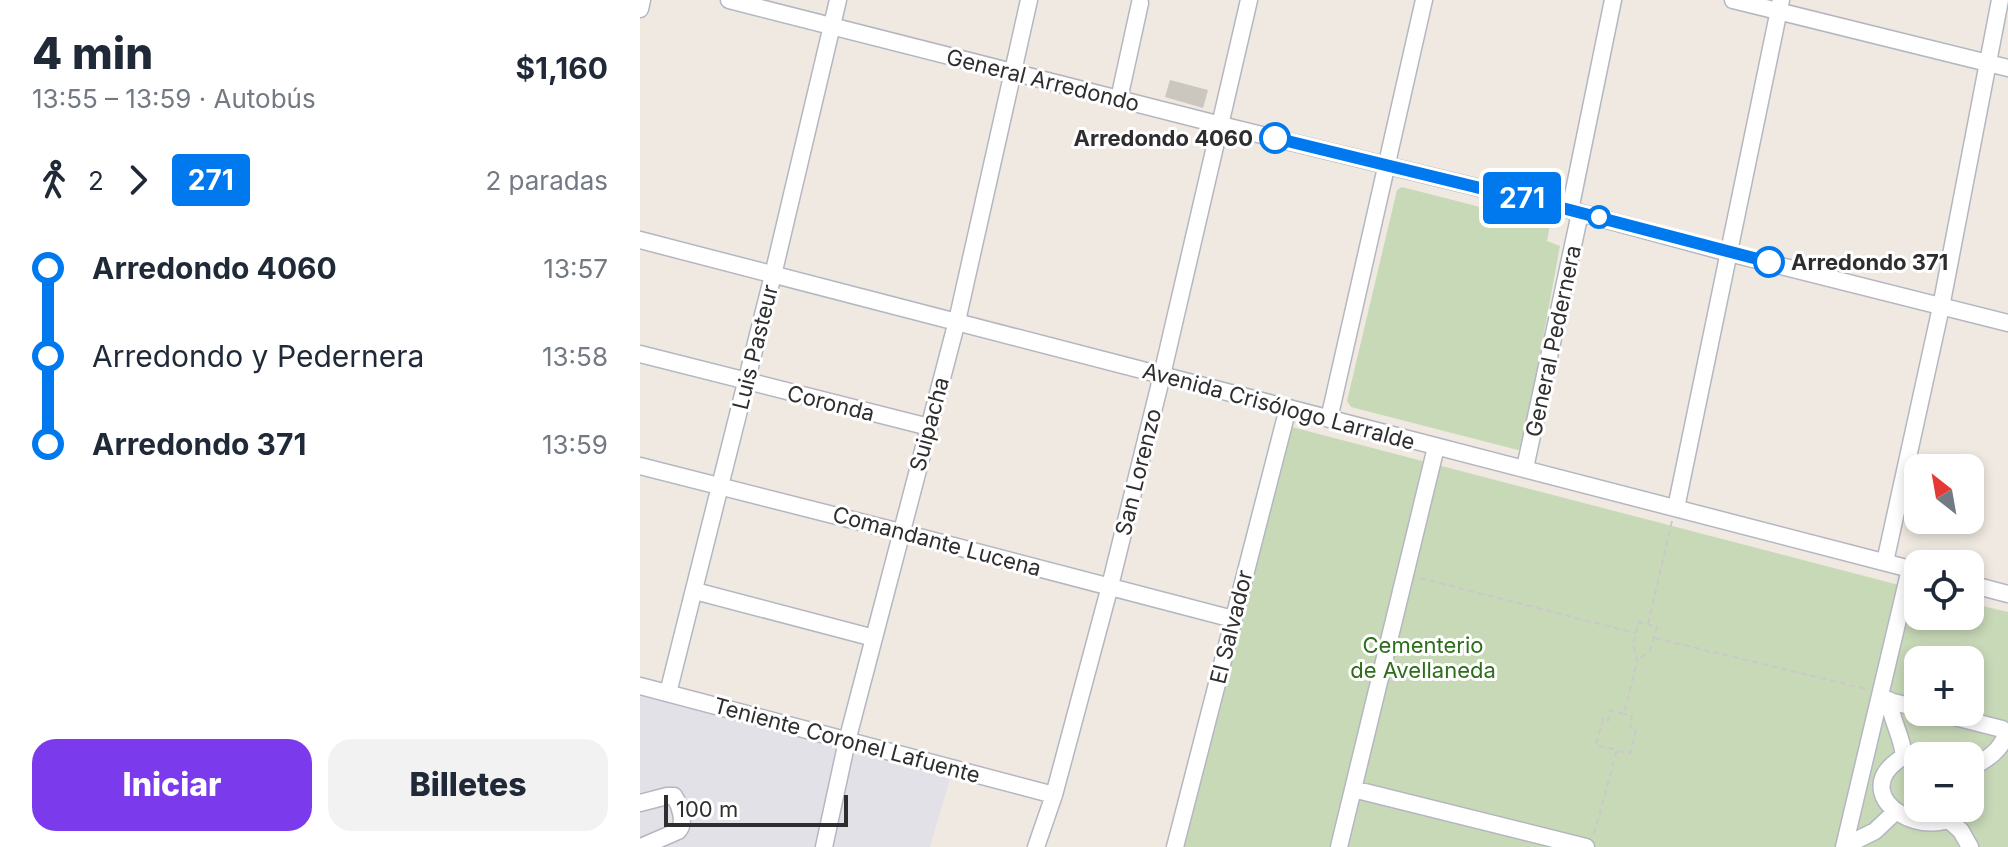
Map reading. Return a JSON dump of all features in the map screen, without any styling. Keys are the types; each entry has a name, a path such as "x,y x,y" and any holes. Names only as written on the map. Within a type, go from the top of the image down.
{"street":[{"path":"640,9 642,0"},
{"name":"General Arredondo","path":"729,0 2008,323"},
{"name":"Luis Pasteur","path":"668,693 838,0"},
{"name":"Suipacha","path":"824,847 847,741 957,321 1029,0"},
{"name":"San Lorenzo","path":"1036,847 1054,795 1110,586 1249,0"},
{"path":"1329,419 1424,0"},
{"name":"General Pedernera","path":"1525,468 1613,0"},
{"path":"1733,0 1780,6 2008,68"},
{"path":"1885,562 1941,307 2000,0"},
{"path":"1119,99 1140,3"},
{"path":"1676,508 1780,6"},
{"name":"Avenida Crisólogo Larralde","path":"640,240 1904,567"},
{"name":"Coronda","path":"640,354 929,427"},
{"name":"El Salvador","path":"1175,847 1288,408"},
{"path":"1339,847 1436,447"},
{"name":"Comandante Lucena","path":"640,466 1233,619"},
{"path":"1852,844 1861,773 1882,697 1904,587"},
{"path":"1984,588 2008,594"},
{"path":"695,591 874,638"},
{"name":"Teniente Coronel Lafuente","path":"640,686 1054,795"},
{"path":"1882,697 1904,704"},
{"path":"1882,697 1900,734 1904,756 1888,770 1882,791 1894,813 1904,819"},
{"path":"1984,724 2006,733 2000,747 1984,759"},
{"path":"1861,773 1883,779"},
{"path":"1353,789 1590,840"},
{"path":"640,803 674,796 682,822 682,828 678,831 641,847"},
{"path":"1852,844 1875,831 1894,813"},
{"path":"1909,822 1941,822"},
{"path":"1951,822 1961,831 1970,847"}],"path":[{"path":"1648,625 1676,508"},
{"path":"1404,574 1636,633"},
{"path":"1624,714 1637,661 1633,644 1639,622 1657,627 1650,650 1637,661"},
{"path":"1653,638 1882,697"},
{"path":"1610,710 1624,714 1632,716 1630,727 1636,729 1630,753 1596,745 1603,719 1608,721 1610,710"},
{"path":"1590,840 1617,750"}],"shaded area":[{"path":"640,694 952,772 930,847 640,847"}],"green space":[{"path":"1402,187 1550,225 1547,241 1560,246 1523,447 1518,450 1351,407 1347,401 1397,190"},
{"name":"Cementerio de Avellaneda","path":"1288,426 1904,586 1904,630 1984,630 1984,606 2008,612 2008,847 1178,847"}],"building":[{"path":"1170,80 1208,90 1203,108 1165,97"}],"bus line":[{"name":"271","path":"1275,138 1769,262"}],"place":[{"name":"Arredondo 4060","path":"1275,138"},
{"name":"Arredondo 371","path":"1769,262"}]}
